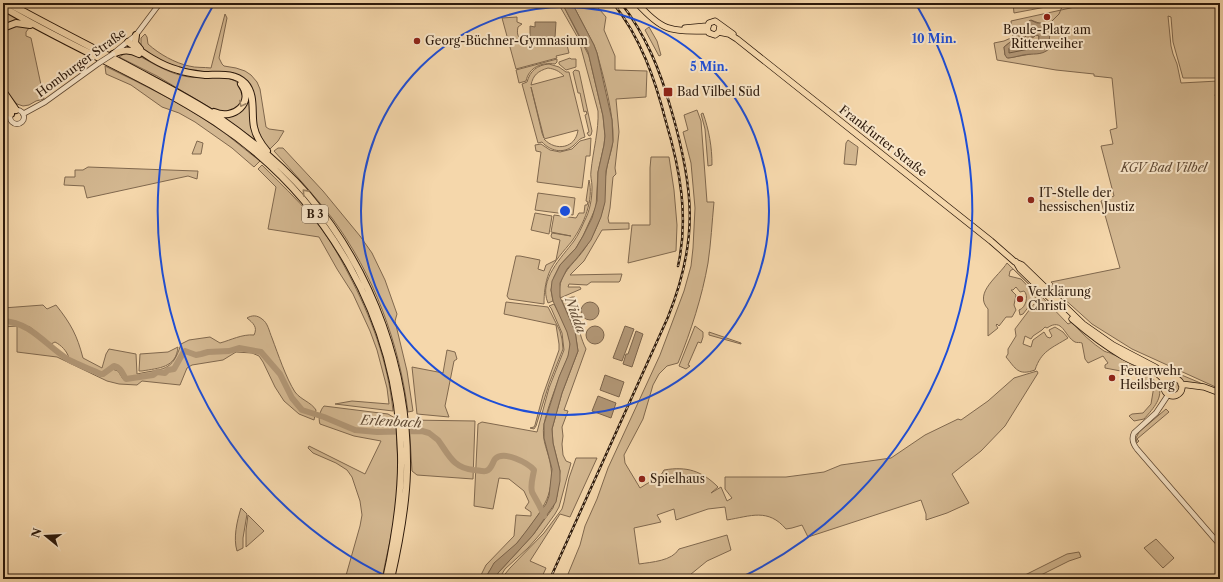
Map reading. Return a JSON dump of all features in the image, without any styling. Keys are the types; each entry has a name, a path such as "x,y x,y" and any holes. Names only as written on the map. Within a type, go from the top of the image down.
{"highway":[{"name":"B 3","path":"8,3 151,78 204,108 238,131 277,163 307,194 329,222 351,256 367,286 381,320 393,356 402,402 401,476 398,512 386,579"},
{"name":"B 3","path":"3,7 155,87 215,122 260,156 291,185 330,233 346,258 376,321 388,360 402,431 407,472 400,538 391,579"},
{"path":"3,28 20,22 50,33"},
{"path":"136,35 135,40 137,45 148,56"},
{"path":"128,42 133,51"},
{"path":"128,42 148,56 178,70 199,74 227,75 242,80 248,88 251,96 254,125 257,136 277,163"},
{"path":"113,54 124,50 133,51"},
{"name":"B 3","path":"133,51 159,66 177,73 197,76 229,77 235,79 243,86 245,92 244,100 240,108 235,112 222,115 204,108"},
{"path":"3,91 13,112"},
{"path":"3,97 13,112"}],"main road":[{"path":"637,3 655,22 670,29 707,29"},
{"name":"Frankfurter Straße","path":"719,29 713,35 707,29 710,22 717,22 719,29 737,39 991,241 1015,262 1022,265 1083,324 1113,345 1155,367 1168,380 1178,380 1181,386"},
{"path":"1168,380 1164,389 1168,395"},
{"name":"Frankfurter Straße","path":"1181,386 1220,394"},
{"name":"Frankfurter Straße","path":"1168,395 1177,395 1181,386"}],"street":[{"name":"Homburger Straße","path":"23,114 45,102 128,42 136,35 160,3"},
{"path":"20,111 23,114 23,120 20,123 16,124 11,120 13,112 20,111"},
{"path":"1168,395 1156,413 1134,433 1132,437 1133,442 1137,449 1220,545"}],"green space":[{"path":"501,3 537,3 537,5 501,6"},
{"path":"558,3 562,3 589,56 603,116 605,136 598,172 596,207 576,248 560,265 554,277 551,290 553,301 548,303 546,286 549,277 553,269 577,236 589,209 592,191 591,173 598,118 598,111 578,38"},
{"path":"572,3 594,3 606,17 604,30 615,56 615,70 647,71 646,97 616,99 619,132 615,168 616,174 613,177 608,218 609,223 629,223 629,229 602,230 584,261 570,275 622,274 620,281 591,282 587,285 569,284 568,287 580,287 581,289 560,298 560,283 566,272 586,247 594,234 603,209 605,179 613,140 610,108 597,53"},
{"path":"1013,3 1067,3 1014,13"},
{"name":"KGV Bad Vilbel","path":"1085,3 1220,3 1220,78 1183,78 1173,42 1171,17 1168,16 1171,46 1181,83 1218,81 1215,96 1220,97 1220,389 1132,349 1092,324 1051,287 1053,284 1051,282 1120,268 1101,201 1114,196 1101,146 1113,144 1110,130 1117,128 1112,78 997,60 994,43 1013,37 1011,21 1084,5","holes":["1031,20 1044,25 1046,24 1049,31 1049,36 1031,54 1008,58 1005,55 1004,47 1014,39"]},
{"path":"3,11 22,21 3,26"},
{"path":"225,14 227,18 219,58 224,66 245,71 257,82 260,89 266,127 269,129 284,131 278,141 270,149 264,143 257,128 254,99 234,73 190,71 161,61 144,50 141,46 141,38 145,34 148,44 167,58 189,66 211,68"},
{"path":"517,17 517,22 522,24 518,27 517,33 520,39 528,42 528,45 559,46 560,39 563,39 563,41 566,41 569,53 556,56 557,58 516,69 502,18"},
{"path":"17,25 29,28 26,32 26,36 31,38 44,99 23,106 17,104 6,92 3,86 3,32"},
{"path":"649,27 657,41 661,55 659,56 645,30"},
{"path":"1036,35 1039,36 1037,46 1031,43 1030,38"},
{"path":"530,41 555,41 555,44 530,44"},
{"path":"132,52 160,67 181,75 189,77 223,77 235,81 240,86 244,94 241,105 230,113 214,110 157,76 119,57 126,53"},
{"path":"570,58 576,59 576,67 566,70 559,64 559,62"},
{"path":"557,59 555,64 537,66 530,72 526,81 519,83 516,70"},
{"path":"549,64 569,72 585,137 580,139 573,146 561,151 549,148 542,142 538,143 522,84 527,82 535,69","holes":["548,68 557,70 564,76 531,85 536,74","531,87 544,138 542,133","578,130 574,141 565,146 554,146 544,139"]},
{"path":"105,66 190,110 222,131 260,161 254,167 232,148 195,122 179,113 162,107 131,85 106,74"},
{"path":"575,70 579,71 592,131 591,135 589,136 587,133 589,132 585,115 587,114 586,111 584,112 580,93 578,93 573,72"},
{"path":"248,91 258,142 225,118 237,114"},
{"path":"697,110 701,121 707,202 714,202 708,263 696,314 678,363 667,366 659,374 653,385 643,419 624,455 625,463 640,488 661,475 664,470 687,469 706,477 718,487 711,493 721,487 727,501 732,498 725,489 725,477 786,477 824,472 841,465 891,458 925,435 958,419 961,420 988,401 1014,378 1037,371 1038,373 1005,426 981,451 952,474 969,503 947,513 926,520 926,514 921,500 808,537 802,525 786,529 773,518 766,516 759,515 727,520 725,507 708,509 676,520 674,509 657,515 661,522 634,528 639,564 656,562 672,556 679,549 727,535 731,550 707,561 685,579 566,579 608,468 660,355 684,291 691,266 695,208 691,163 683,132 688,130 684,115"},
{"path":"703,113 711,152 712,165 708,166 705,129 701,114"},
{"path":"591,138 590,156 586,156 582,188 537,182 541,152 536,151 535,145 541,144 550,150 560,152 572,149 580,141"},
{"path":"848,140 858,147 856,165 844,164 846,143"},
{"path":"197,141 203,143 201,154 192,154"},
{"path":"278,148 283,148 323,191 372,253 385,280 397,314 395,321 407,371 413,411 408,412 404,386 391,335 372,286 347,240 311,192 274,151"},
{"path":"651,157 669,157 677,225 676,251 628,263 632,225 650,225"},
{"path":"262,165 294,197 323,230 344,266 364,306 383,357 391,393 393,411 335,404 352,401 389,404 387,388 377,350 353,294 319,237 268,229 276,187 258,169"},
{"path":"88,167 198,171 197,179 188,176 87,198 84,186 64,185 65,177 75,177 75,170 83,170"},
{"path":"589,180 589,204 584,220 572,241 556,260 560,240 552,238 552,233 571,236 551,232 554,215 576,218 579,213 584,213 585,205 587,205 588,202 586,201"},
{"path":"538,193 575,198 573,215 535,210"},
{"path":"535,213 552,216 549,234 531,230"},
{"path":"516,256 540,260 538,269 544,271 546,265 556,260 549,273 545,288 544,304 509,299 507,296"},
{"path":"1007,263 1039,294 1013,269 1010,271 1009,276 1021,279 1037,296 1023,314 1020,315 1019,310 1025,304 1026,293 1024,291 1020,292 1016,287 1011,290 1016,295 1014,305 1016,310 1012,317 1006,317 999,326 997,324 996,325 998,328 988,336 988,309 984,303 985,291"},
{"path":"575,297 577,302 578,324 586,349 564,410 568,411 562,427 563,455 566,461 571,463 559,507 542,532 528,548 505,569 499,579 495,579 498,573 533,535 553,508 557,496 560,471 553,443 552,429 562,393 578,351 575,331 562,301"},
{"path":"1042,297 1068,324 1072,322 1087,338 1104,351 1117,356 1138,368 1157,383 1160,391 1158,400 1153,409 1144,419 1134,421 1129,416 1132,414 1143,413 1151,404 1154,386 1138,376 1105,368 1105,365 1108,363 1103,356 1088,363 1085,359 1082,343 1071,339 1060,326 1052,325 1047,328 1045,327 1031,339 1025,336 1023,344 1031,347 1033,340 1044,332 1047,337 1050,338 1052,336 1049,330 1055,327 1063,332 1068,338 1044,354 1040,358 1035,370 1021,372 1012,365 1006,357 1008,354 1008,349 1016,336 1015,329 1033,305"},
{"path":"506,302 548,307 560,331 562,339 563,349 549,384 534,429 530,428 534,427 535,425 543,395 559,350 556,325 504,314"},
{"path":"554,304 568,333 570,348 547,413 543,430 544,441 552,472 550,491 536,519 525,534 492,567 485,579 479,579 486,565 514,536 516,515 531,516 531,512 525,508 529,502 524,491 509,479 499,478 493,509 474,506 478,424 482,422 537,432 549,388 564,350 562,333 549,306"},
{"path":"43,305 47,309 56,305 73,330 83,358 102,368 109,349 136,354 137,374 160,370 170,365 178,353 181,344 189,340 210,337 220,343 241,336 254,335 255,327 247,318 256,316 267,325 285,373 295,392 316,410 314,420 299,414 284,401 259,356 252,353 236,352 223,360 192,365 187,368 180,385 142,381 137,385 119,384 107,381 57,357 17,352 17,326 3,327 3,308","holes":["21,326 30,327 51,344 55,342 59,345 69,358 99,372 103,372 115,365 120,368 129,378 123,379 118,371 112,369 102,375 69,360"]},
{"path":"695,326 703,332 703,337 701,343 698,342 688,365 690,366 686,369 679,366"},
{"path":"709,332 741,343 741,344 709,335"},
{"path":"178,347 177,354 174,359 166,366 139,371 140,354 168,352"},
{"path":"447,350 455,352 457,359 454,361 445,406 449,417 417,414 412,367 443,373"},
{"path":"1172,371 1210,387 1182,382 1177,378 1167,375"},
{"path":"1173,380 1178,382 1180,387 1178,392 1173,394 1168,392 1166,387 1168,382"},
{"path":"324,406 388,414 395,418 398,465 397,489 395,513 382,579 345,579 360,526 362,515 360,501 352,477 347,470 336,463 313,453 308,448 309,446 365,474 381,441 354,436 320,424 319,420 321,410"},
{"path":"1166,409 1169,412 1137,439 1139,441 1137,443 1136,438 1139,432"},
{"path":"409,420 475,421 473,479 417,475 412,471"},
{"path":"576,458 597,458 570,517 560,514 530,561 546,568 541,579 501,579 544,533 562,509 569,478"},
{"path":"241,508 247,514 243,548 237,551 235,535"},
{"path":"248,515 264,531 246,547 246,530"},
{"path":"1156,539 1174,558 1163,568 1144,548"},
{"path":"1079,552 1081,557 1069,561 1033,579 1017,579 1067,554"}],"water":[{"path":"562,3 572,3 594,45 612,120 613,142 606,171 605,202 601,217 591,240 567,269 560,283 560,297 575,331 578,351 562,393 552,429 553,443 560,471 560,481 556,502 533,535 498,573 495,579 485,579 494,563 517,543 546,504 549,496 552,469 544,438 544,424 559,377 568,356 570,344 567,332 553,301 551,290 552,281 560,265 576,248 583,236 592,218 597,201 598,172 605,136 603,116 588,52"},
{"path":"1030,20 1037,23 1043,23 1044,25 1048,24 1050,26 1049,49 1043,53 1007,58 1004,47 1014,39","holes":["1036,35 1039,36 1038,45 1036,46 1031,44 1031,37"]},
{"path":"535,22 556,22 555,38 530,37 530,26 535,27"},
{"path":"590,302 596,305 599,311 596,317 590,320 584,317 581,311 584,305"},
{"path":"595,326 601,329 604,335 601,341 595,344 589,341 586,335 589,329"},
{"path":"625,326 634,329 622,361 613,358"},
{"path":"636,331 643,334 632,367 623,364"},
{"path":"605,375 624,382 619,397 600,390"},
{"path":"598,396 616,403 611,418 592,411"}],"waterway":[{"path":"1049,24 1059,14 1062,7"},
{"name":"Erlenbach","path":"3,321 13,322 30,330 61,355 73,362 101,374 114,366 120,370 126,379 153,375 157,372 165,373 168,370 174,369 185,351 196,355 208,352 229,351 239,348 261,352 280,374 292,398 302,410 324,417 355,430 377,432 422,431 429,433 438,440 456,464 467,469 486,471 491,467 495,459 504,456 516,458 527,464 534,470 531,489 544,516"}],"railway":[{"path":"613,3 632,30 646,60 657,90 671,140 679,175 683,211 683,229 678,266"},
{"path":"550,579 668,317 685,263 689,238 690,214 685,164 671,109 662,80 645,40 621,3"}],"place":[{"name":"Boule-Platz am Ritterweiher","path":"1047,17"},
{"name":"Georg-Büchner-Gymnasium","path":"417,41"},
{"name":"Bad Vilbel Süd","path":"668,92"},
{"name":"IT-Stelle der hessischen Justiz","path":"1031,200"},
{"name":"Verklärung Christi","path":"1020,299"},
{"name":"Feuerwehr Heilsberg","path":"1112,378"},
{"name":"Spielhaus","path":"642,479"}],"water label":[{"name":"Nidda","path":"576,315"}]}
